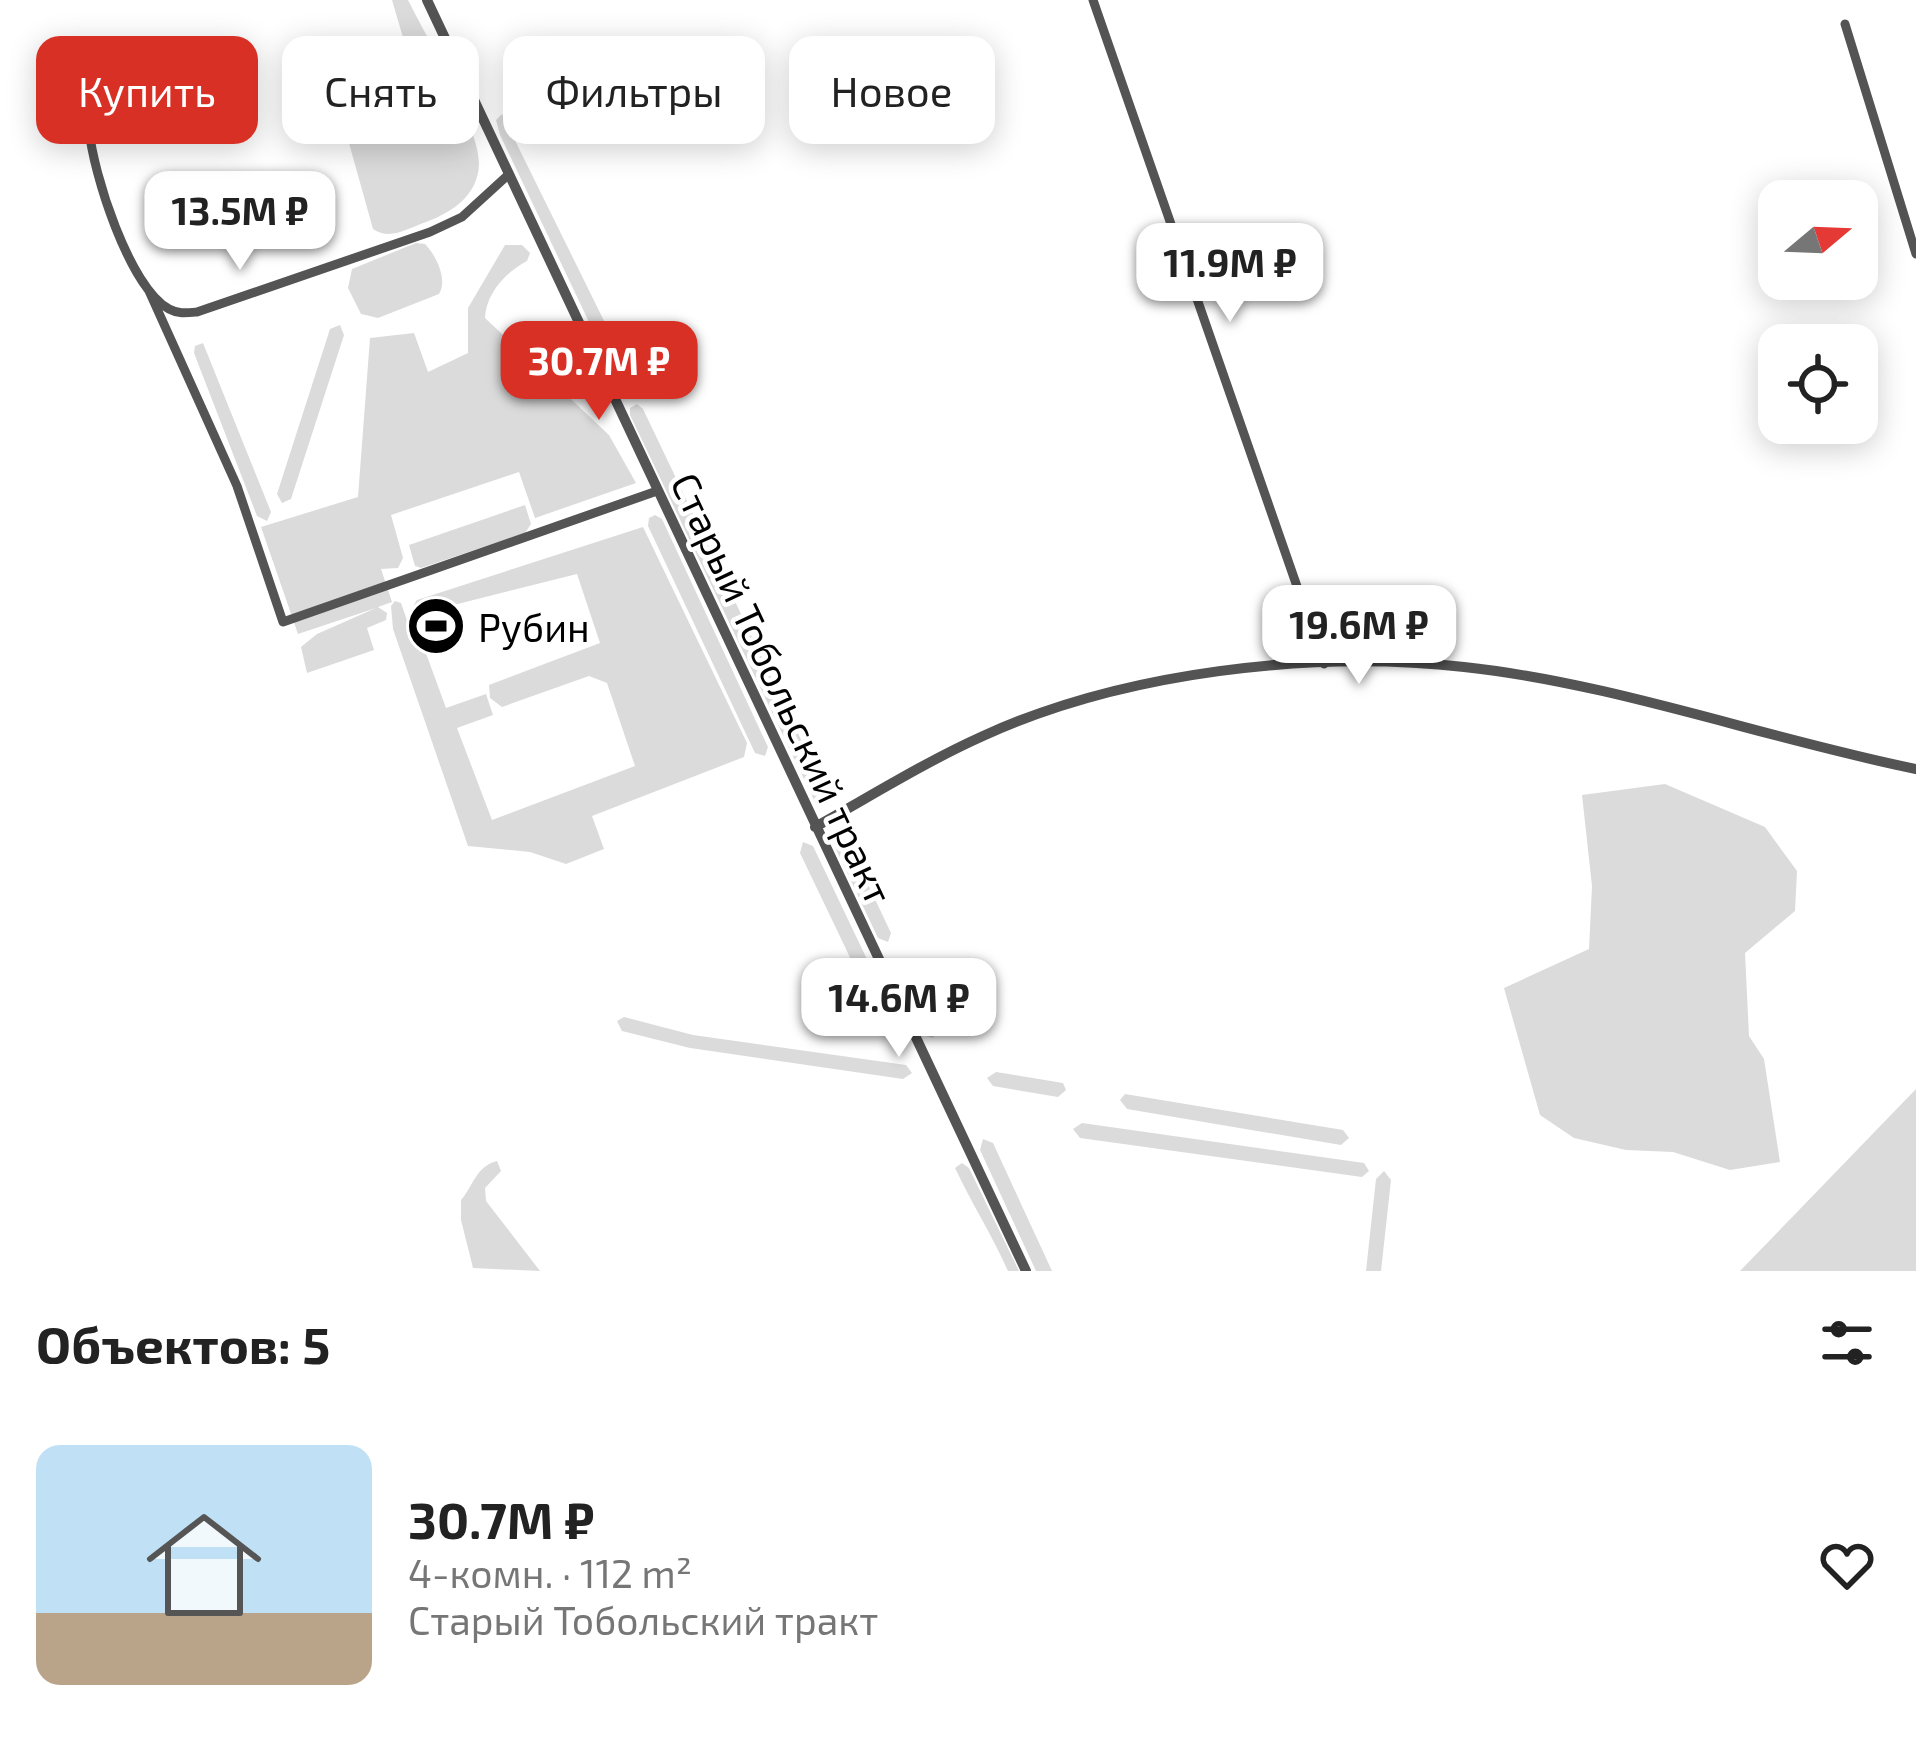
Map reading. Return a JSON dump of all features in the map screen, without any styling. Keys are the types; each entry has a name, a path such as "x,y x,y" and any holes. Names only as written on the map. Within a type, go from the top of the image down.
{"street":[{"name":"Старый Тобольский тракт","path":"427,0 1026,1271"},
{"path":"1093,0 1324,664"},
{"path":"1845,24 1916,254"},
{"path":"92,144 110,212 237,486 283,622 657,491"},
{"path":"149,291 167,308 196,312 448,224 508,175"},
{"path":"815,827 983,736 1057,707 1268,665 1466,667 1586,689 1916,769"}],"shaded area":[{"path":"392,0 408,0 427,36 403,36"},
{"path":"502,114 503,141 500,135 496,120"},
{"path":"349,144 476,144 478,175 454,207 392,234 373,229"},
{"path":"504,144 517,144 612,337 609,346 599,343"},
{"path":"416,243 425,244 437,261 442,282 439,294 378,318 361,314 348,288 352,269"},
{"path":"505,245 522,245 530,253 493,292 485,318 609,435 636,483 535,518 519,472 391,515 403,558 398,568 381,569 392,602 378,607 387,613 386,620 367,628 374,650 307,673 301,647 317,634 376,608 298,634 261,527 358,497 370,338 414,333 428,372 468,353 468,308"},
{"path":"340,325 344,335 291,499 282,503 277,494 330,329"},
{"path":"203,343 271,512 267,521 257,516 194,353 195,346"},
{"path":"637,404 828,796 824,803 814,800 630,415 630,408"},
{"path":"525,505 531,524 525,533 421,568 415,566 409,545"},
{"path":"655,515 662,519 768,747 765,756 755,753 648,526"},
{"path":"643,527 747,743 744,757 592,816 604,849 566,864 530,852 468,846 393,629 391,606 395,601 401,603 409,626 416,626 446,708 486,694 493,715 457,728 492,820 635,766 607,683 589,676 502,707 490,698 489,685 600,643 577,574 422,613 414,605 417,600"},
{"path":"1665,784 1765,827 1797,871 1795,911 1745,953 1749,1036 1764,1059 1780,1162 1730,1170 1673,1152 1626,1150 1574,1138 1540,1115 1504,988 1589,949 1592,886 1582,795"},
{"path":"842,837 891,933 888,942 878,938 835,847 835,840"},
{"path":"803,842 813,846 904,1037 901,1046 891,1043 800,853"},
{"path":"904,965 937,1029 933,1038 923,1035 896,975"},
{"path":"624,1017 693,1035 906,1065 912,1073 903,1079 690,1048 622,1031 617,1021"},
{"path":"996,1072 1063,1083 1066,1090 1058,1097 993,1086 987,1078"},
{"path":"1916,1089 1916,1271 1740,1271"},
{"path":"1125,1094 1343,1130 1349,1138 1341,1145 1127,1109 1120,1100"},
{"path":"1082,1123 1364,1163 1369,1171 1362,1177 1080,1138 1073,1129"},
{"path":"983,1139 993,1143 1052,1271 1036,1271 980,1150"},
{"path":"497,1161 501,1171 485,1188 486,1201 540,1271 473,1268 461,1200 479,1173"},
{"path":"962,1163 969,1168 1019,1271 1008,1271 955,1168"},
{"path":"1384,1171 1391,1180 1381,1271 1366,1271 1376,1179"}],"place":[{"name":"Рубин","path":"436,626"}]}
